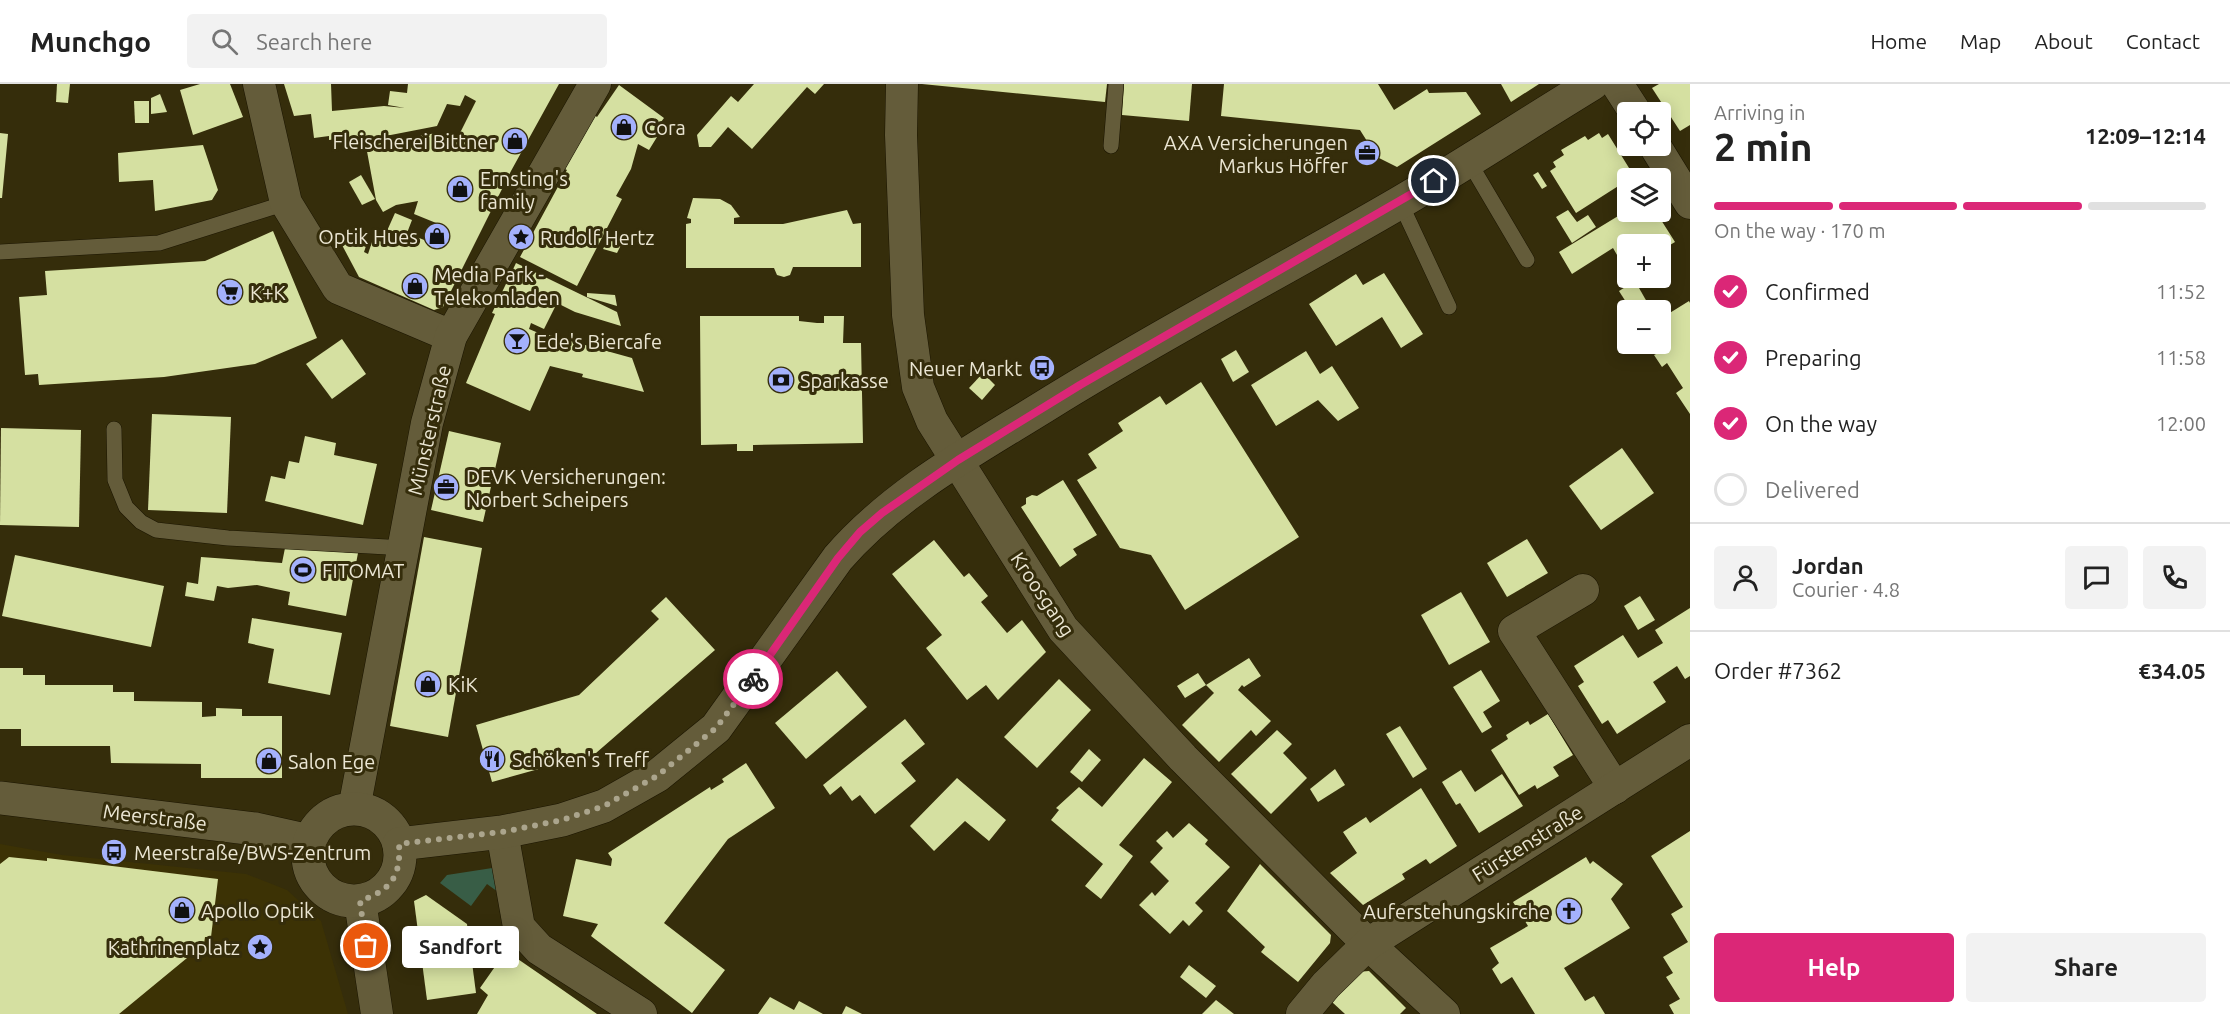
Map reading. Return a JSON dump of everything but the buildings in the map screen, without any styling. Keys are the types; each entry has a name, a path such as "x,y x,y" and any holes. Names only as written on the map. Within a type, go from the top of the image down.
{"street":[{"path":"259,84 286,203 338,288 451,336"},
{"name":"Münsterstraße","path":"354,809 427,423 451,336 596,84"},
{"name":"Kroosgang","path":"902,84 901,135 909,315 918,387 932,421 1063,629 1184,758 1368,944 1444,1014"},
{"path":"399,844 502,832 562,820 604,806 657,776 716,728 838,558 860,532 882,513 958,460 1161,336 1400,202 1592,84"},
{"path":"1617,84 1629,102"},
{"path":"1661,156 1690,203"},
{"path":"1583,590 1514,631 1615,788"},
{"name":"Fürstenstraße","path":"1302,1014 1326,985 1368,944 1690,740"},
{"name":"Meerstraße","path":"0,798 256,829 310,842"},
{"path":"354,809 369,811 383,819 393,830 399,844 400,863 392,882 378,895 360,901 341,900 325,891 314,877 308,860 310,842 316,828 327,818 340,811 354,809"},
{"path":"502,832 519,927 539,949 641,1014"},
{"path":"360,901 377,1014"}],"lane":[{"path":"1111,146 1116,84"},
{"path":"1468,160 1527,260"},
{"path":"1400,202 1449,307"},
{"path":"0,252 159,243 286,203"},
{"path":"114,429 115,480 126,507 141,522 156,530 228,538 405,548"}],"shaded area":[{"path":"0,844 62,855 246,874 287,890 321,921 348,1014 0,1014"}],"green space":[{"path":"512,865 505,897 487,884 471,906 440,883 447,875"}],"way so far":[{"path":"366,946 360,901 378,895 392,882 400,863 399,844 502,832 562,820 604,806 657,776 716,728 753,679"}],"place":[{"name":"Cora","path":"624,127"},
{"name":"Fleischerei Bittner","path":"515,141"},
{"name":"AXA Versicherungen Markus Höffer","path":"1367,153"},
{"name":"Ernsting's family","path":"460,189"},
{"name":"Optik Hues","path":"437,236"},
{"name":"Rudolf Hertz","path":"521,237"},
{"name":"Media Park - Telekomladen","path":"415,286"},
{"name":"K+K","path":"230,292"},
{"name":"Ede's Biercafe","path":"517,341"},
{"name":"Neuer Markt","path":"1042,368"},
{"name":"Sparkasse","path":"781,380"},
{"name":"DEVK Versicherungen: Norbert Scheipers","path":"446,487"},
{"name":"FITOMAT","path":"303,570"},
{"name":"KiK","path":"428,684"},
{"name":"Schöken's Treff","path":"492,759"},
{"name":"Salon Ege","path":"269,761"},
{"name":"Meerstraße/BWS-Zentrum","path":"114,852"},
{"name":"Apollo Optik","path":"182,910"},
{"name":"Auferstehungskirche","path":"1569,911"},
{"name":"Sandfort","path":"366,946"},
{"name":"Kathrinenplatz","path":"260,947"}],"route":[{"path":"753,679 838,558 860,532 882,513 958,460 1161,336 1385,211 1434,181"}]}
